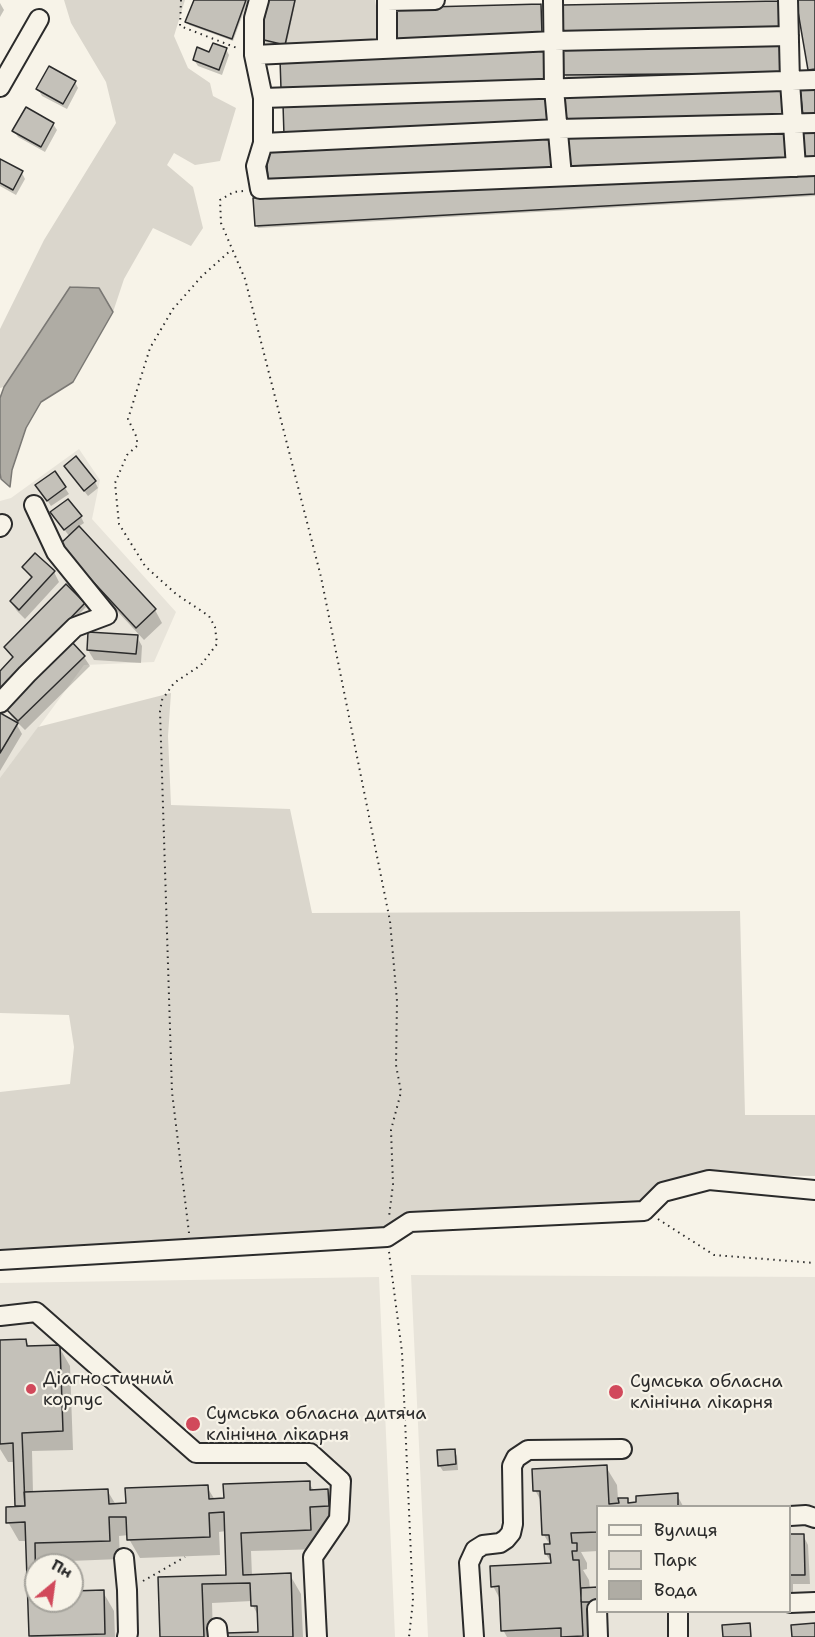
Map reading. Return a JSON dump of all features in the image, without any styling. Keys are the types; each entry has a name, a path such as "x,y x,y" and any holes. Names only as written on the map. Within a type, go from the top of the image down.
{"street":[{"path":"259,0 254,18 254,55 263,98 263,142 256,166 260,189 815,166"},
{"path":"387,47 387,2 435,0"},
{"path":"553,0 554,89 562,176"},
{"path":"788,0 790,82 796,167"},
{"path":"0,87 39,19"},
{"path":"254,55 554,41 789,36"},
{"path":"263,98 815,80"},
{"path":"263,142 558,129 815,123"},
{"path":"0,703 75,627 107,615 56,552 34,505"},
{"path":"0,1260 387,1237 410,1222 644,1210 663,1192 709,1180 815,1190"},
{"path":"0,1316 36,1312 196,1453 310,1453 340,1482 339,1520 313,1557 317,1637"},
{"path":"474,1637 469,1563 475,1550 483,1545 500,1543 510,1533 513,1524 512,1466 516,1458 528,1450 622,1449"},
{"path":"791,1516 806,1515 815,1518"},
{"path":"124,1558 127,1637"},
{"path":"791,1603 815,1602"},
{"path":"597,1613 597,1637"},
{"path":"678,1613 678,1637"}],"path":[{"path":"181,0 180,26 254,55"},
{"path":"260,189 234,192 220,200 221,223 245,279 321,577 390,921 397,1001 396,1065 401,1092 391,1130 393,1184 387,1237 402,1352 413,1601 409,1637"},
{"path":"191,1248 172,1092 160,711 162,700 174,683 201,665 217,644 215,627 209,616 176,594 145,566 119,524 115,483 127,455 137,446 137,438 128,419 150,348 173,309 202,276 231,249"},
{"path":"644,1210 714,1255 815,1263"},
{"path":"127,1590 185,1557"}],"shaded area":[{"path":"79,449 100,480 92,519 176,612 154,662 84,665 0,780 0,501 11,498"},
{"name":"Сумська обласна клінічна лікарня","path":"411,1275 815,1277 815,1637 428,1637"},
{"name":"Сумська обласна дитяча клінічна лікарня","path":"379,1277 395,1637 0,1637 0,1283"}],"green space":[{"path":"64,0 185,0 174,36 188,68 210,83 213,96 236,108 220,161 195,165 174,153 167,165 193,187 203,228 191,246 153,228 124,279 113,312 99,288 70,287 4,387 0,388 0,329 44,240 116,123 106,82 71,23"},
{"path":"295,0 375,0 382,41 285,45"},
{"path":"171,693 168,736 171,805 290,809 312,913 740,911 745,1115 815,1115 815,1176 694,1175 638,1202 410,1214 380,1233 164,1240 0,1250 0,1092 70,1084 74,1047 69,1015 0,1013 0,778 38,727"}],"water":[{"path":"70,287 99,288 113,312 73,382 41,402 26,428 12,470 10,487 1,479 0,473 0,398 4,387"}],"building":[{"path":"194,0 246,0 232,39 185,22"},
{"path":"268,0 295,0 285,45 260,39"},
{"path":"796,0 815,0 815,69 808,70"},
{"path":"779,1 780,31 563,36 562,5"},
{"path":"541,4 542,35 391,40 390,8"},
{"path":"213,43 227,48 219,70 193,60 197,47 209,52"},
{"path":"782,45 782,73 563,75 563,47"},
{"path":"544,51 545,81 281,89 280,59"},
{"path":"49,66 76,81 63,104 36,89"},
{"path":"815,88 815,115 803,116 800,89"},
{"path":"783,89 784,119 566,122 565,92"},
{"path":"546,94 547,126 284,136 283,104"},
{"path":"26,107 54,123 41,147 12,131"},
{"path":"815,131 815,160 805,161 802,132"},
{"path":"785,133 786,161 567,166 567,138"},
{"path":"551,138 553,168 268,180 266,150"},
{"path":"0,159 23,171 13,190 0,183"},
{"path":"815,174 815,194 255,226 253,198"},
{"path":"76,456 96,481 84,491 64,466"},
{"path":"55,471 66,487 47,501 35,485"},
{"path":"68,499 82,516 64,530 50,512"},
{"path":"79,526 156,609 136,628 59,545"},
{"path":"35,553 55,571 19,610 10,601 32,577 22,567"},
{"path":"66,584 85,603 0,691 0,671 13,657 4,647"},
{"path":"88,632 138,635 136,654 87,650"},
{"path":"71,641 85,656 18,721 3,706"},
{"path":"0,713 18,723 0,753"},
{"name":"Діагностичний корпус","path":"26,1339 27,1346 60,1345 63,1431 22,1433 25,1506 15,1506 13,1443 0,1444 0,1340"},
{"path":"455,1449 456,1464 438,1466 437,1450"},
{"path":"607,1465 609,1504 619,1503 618,1498 628,1498 628,1503 636,1502 636,1496 678,1493 678,1505 596,1505 596,1532 571,1533 572,1543 577,1543 577,1551 572,1551 573,1560 579,1560 583,1636 561,1637 561,1628 501,1631 499,1586 491,1587 490,1566 551,1563 550,1554 545,1554 544,1544 550,1544 549,1535 542,1535 540,1491 533,1491 532,1469"},
{"path":"310,1481 310,1490 328,1489 329,1506 310,1507 311,1530 241,1533 243,1575 291,1573 293,1637 227,1637 226,1633 258,1632 257,1606 251,1606 250,1583 202,1584 204,1637 160,1637 158,1577 226,1575 224,1512 209,1513 210,1537 127,1540 126,1517 109,1517 110,1541 35,1543 35,1553 26,1553 25,1522 6,1523 6,1507 25,1506 24,1492 108,1489 109,1504 126,1503 125,1488 208,1485 209,1499 224,1498 223,1484"},
{"path":"791,1534 804,1534 805,1575 791,1575"},
{"path":"596,1587 596,1602 581,1602 581,1588"},
{"path":"104,1590 105,1634 29,1636 28,1613 84,1613 84,1591"},
{"path":"750,1623 751,1637 723,1637 722,1625"},
{"path":"815,1623 815,1637 792,1637 791,1625"}],"place":[{"name":"Діагностичний корпус","path":"31,1389"},
{"name":"Сумська обласна клінічна лікарня","path":"616,1392"},
{"name":"Сумська обласна дитяча клінічна лікарня","path":"193,1424"}]}
